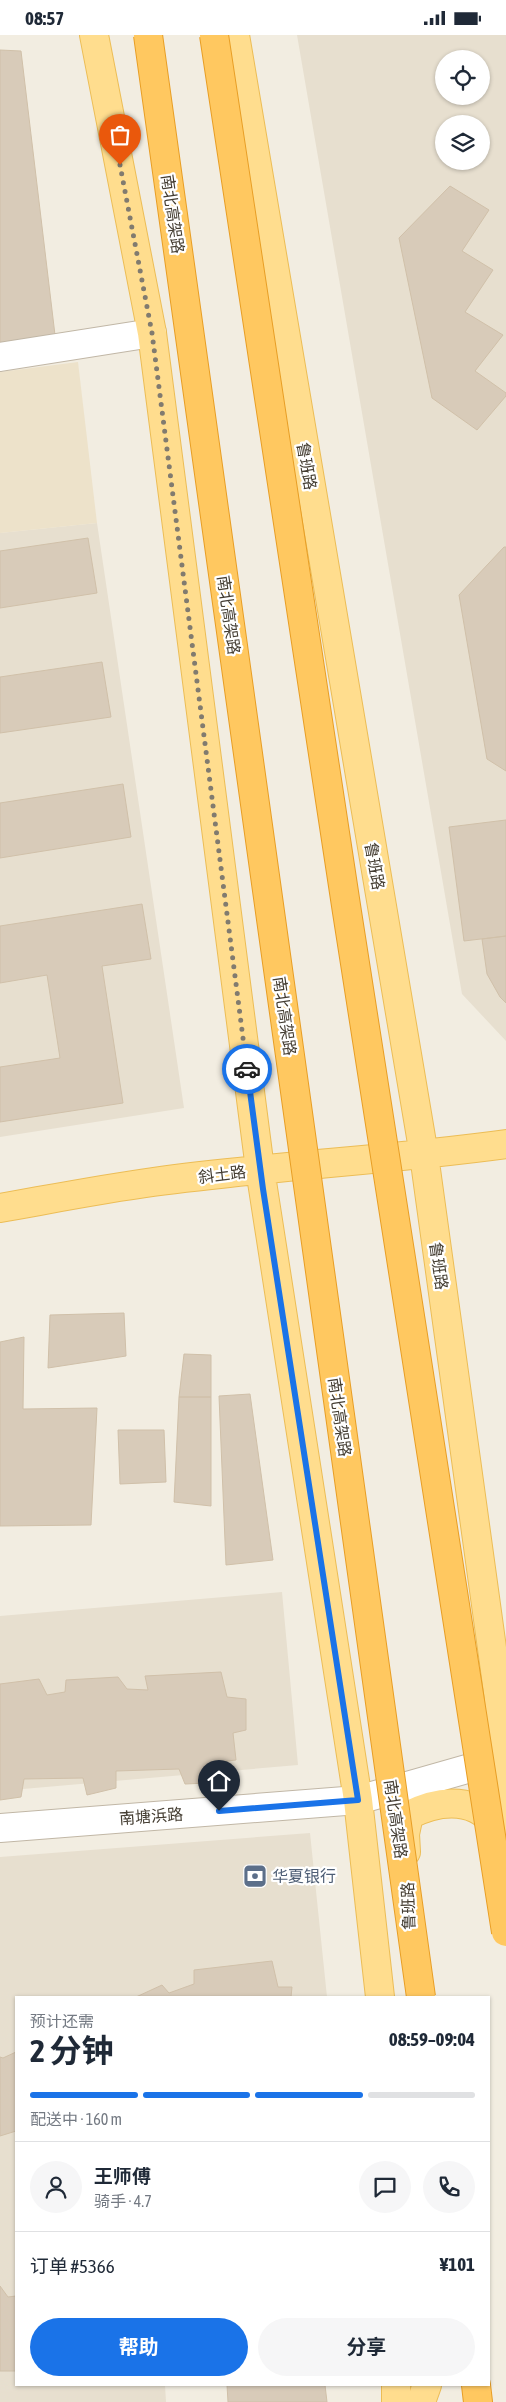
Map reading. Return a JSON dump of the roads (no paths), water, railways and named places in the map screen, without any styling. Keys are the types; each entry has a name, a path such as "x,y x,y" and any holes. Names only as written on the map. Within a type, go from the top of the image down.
{"highway":[{"name":"南北高架路","path":"148,35 421,1996"},
{"path":"214,35 350,932 462,1639 506,1932"},
{"path":"462,1639 506,1800"},
{"path":"463,2386 463,2402"},
{"path":"476,2386 478,2402"}],"main road":[{"path":"94,35 152,333 260,1169 358,1800 380,1996"},
{"name":"鲁班路","path":"235,35 424,1155 502,1703 504,1851"},
{"name":"斜土路","path":"0,1207 152,1182 260,1169 424,1155 506,1144"},
{"name":"鲁班路","path":"358,1800 386,1819 410,1959"},
{"name":"鲁班路","path":"412,1996 405,1834 410,1815 426,1806 448,1802 473,1806 492,1819 504,1851"},
{"path":"396,2386 396,2402"},
{"path":"422,2402 427,2386"},
{"path":"438,2386 440,2402"}],"street":[{"path":"0,357 152,333"},
{"name":"南塘浜路","path":"0,1827 358,1800 503,1759"}],"place":[{"name":"华夏银行","path":"255,1876"}]}
